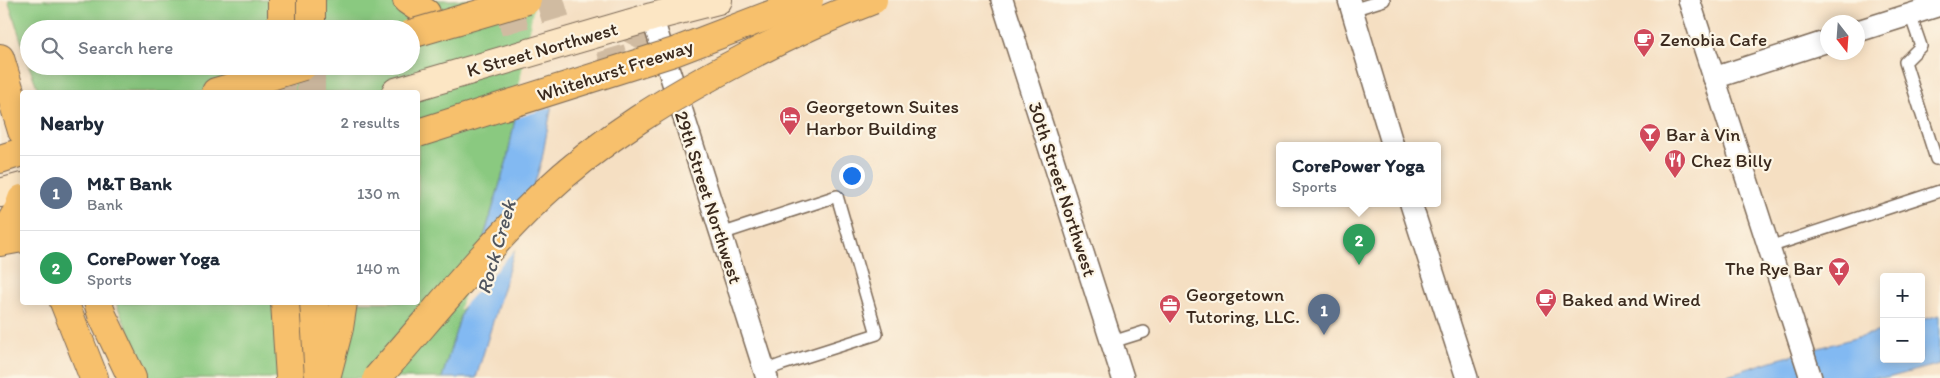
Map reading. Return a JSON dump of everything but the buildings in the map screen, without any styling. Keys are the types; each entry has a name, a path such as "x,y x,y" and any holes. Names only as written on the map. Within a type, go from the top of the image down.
{"main road":[{"path":"282,0 282,20"},
{"path":"311,0 311,20"},
{"path":"415,16 527,0"},
{"name":"K Street Northwest","path":"403,90 578,38 718,0"},
{"name":"Whitehurst Freeway","path":"420,132 674,52 809,0"},
{"path":"377,378 517,220 566,173 627,126 706,78 793,33 872,0"},
{"path":"0,58 20,124"},
{"path":"223,90 273,75"},
{"path":"0,159 20,153"},
{"path":"0,193 20,188"},
{"path":"0,242 20,204"},
{"path":"0,242 20,233"},
{"path":"0,242 20,238"},
{"path":"0,242 20,246"},
{"path":"65,305 94,378"},
{"path":"99,305 132,378"},
{"path":"285,305 290,378"},
{"path":"314,305 319,378"},
{"path":"326,378 339,328 343,305"}],"street":[{"name":"30th Street Northwest","path":"1002,0 1124,378"},
{"path":"1689,0 1811,378"},
{"path":"1350,5 1392,142"},
{"path":"1865,29 1940,5"},
{"name":"29th Street Northwest","path":"652,17 765,375"},
{"path":"1714,78 1820,44"},
{"path":"1412,207 1467,378"}],"lane":[{"path":"1350,5 1384,0"},
{"path":"1910,14 1921,46 1905,62 1936,159"},
{"path":"1769,248 1940,191"},
{"path":"721,234 837,196 877,334 783,364 765,375"},
{"path":"1112,342 1144,332"}],"green space":[{"path":"8,0 538,0 507,160 442,378 148,378 117,305 420,305 420,90 38,90 32,75 420,75 420,20 20,20 20,37"}],"water":[{"name":"Rock Creek","path":"538,0 567,21 542,159 476,378 442,378 507,160"},
{"path":"1940,315 1940,364 1887,378 1718,378 1880,331 1880,363 1925,363 1925,319"}],"pier":[{"path":"535,0 576,0 570,21 554,106 513,119"},
{"path":"536,188 519,245 459,311 478,248"}],"tunnel":[{"path":"498,22 572,0"},
{"path":"601,66 631,57 652,17"},
{"path":"282,75 282,90"},
{"path":"311,75 311,90"}],"place":[{"name":"Zenobia Cafe","path":"1644,58"},
{"name":"Georgetown Suites Harbor Building","path":"790,136"},
{"name":"Bar à Vin","path":"1650,153"},
{"name":"Chez Billy","path":"1675,179"},
{"name":"CorePower Yoga","path":"1359,265"},
{"name":"The Rye Bar","path":"1839,287"},
{"name":"Baked and Wired","path":"1546,318"},
{"name":"Georgetown Tutoring, LLC.","path":"1170,324"},
{"name":"M&T Bank","path":"1324,335"}]}
